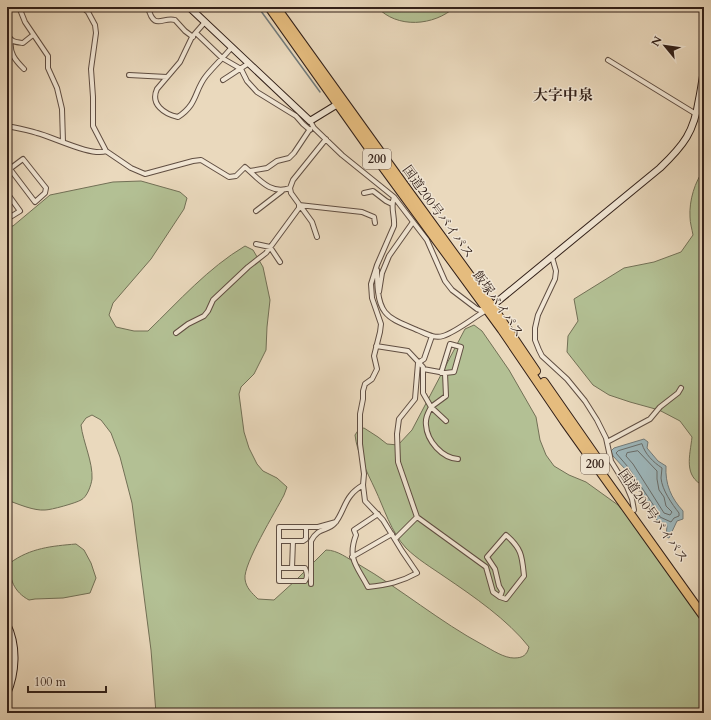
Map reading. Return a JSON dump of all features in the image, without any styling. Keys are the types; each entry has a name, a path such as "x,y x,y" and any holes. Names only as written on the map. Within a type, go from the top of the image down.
{"highway":[{"name":"200","path":"269,7 341,102"},
{"name":"国道200号バイパス","path":"276,7 341,102 408,192 489,308 704,608"},
{"name":"飯塚バイパス","path":"489,308 573,433 704,617"}],"street":[{"path":"19,7 24,22 48,56 48,68 57,88 62,109 63,142"},
{"path":"82,7 88,12 95,24 96,33 91,70 93,126 106,151 131,168 145,174 197,160 201,160 229,177 236,176 245,167 269,188 282,191"},
{"path":"148,7 150,16 155,20 161,22 168,19 175,20 184,31 194,35 222,58 240,69 257,92 286,109 300,115 303,124 310,130"},
{"path":"189,7 249,63 342,155 394,197 427,240 445,281 452,290 477,309 480,310 489,308"},
{"path":"205,22 194,35 180,62 157,88 155,93 155,101 159,109 178,117 192,105 205,76 232,47"},
{"path":"7,33 13,42 24,43 34,35"},
{"path":"11,40 10,48 12,56 24,69"},
{"path":"608,60 696,114"},
{"path":"223,80 249,63"},
{"path":"377,265 377,285 384,311 398,322 432,336 442,336 453,331 489,308 669,159 687,138 693,126 704,71"},
{"path":"129,75 167,77"},
{"path":"250,171 267,168 277,161 288,158 294,153 310,130 311,123 341,102"},
{"path":"7,126 38,133 82,149 102,152 106,151"},
{"path":"317,237 312,222 291,193 290,188 293,180 326,139"},
{"path":"23,159 46,188 45,193 35,202 8,170 23,159"},
{"path":"256,211 282,191 290,188"},
{"path":"364,193 373,191 392,204"},
{"path":"7,193 20,211 7,219"},
{"path":"378,514 354,530 356,535 352,545 352,557 368,587 403,581 417,573 402,552 383,520 378,514 365,501 362,485 364,474 360,444 360,414 364,399 363,391 365,384 372,379 377,369 374,356 381,324 372,298 371,284 377,265 394,226 392,204 394,197"},
{"path":"299,205 362,212 374,217 375,224"},
{"path":"176,333 188,324 204,316 208,312 214,300 248,267 266,253 299,208 299,205"},
{"path":"379,296 382,273 389,256 413,222"},
{"path":"256,244 270,247 280,262"},
{"path":"552,257 556,270 555,278 538,315 535,328 535,340 542,356 567,379 585,401 597,420 606,438 611,461 627,487 632,499 634,510"},
{"path":"418,363 424,359 432,336"},
{"path":"376,346 408,351 423,369 443,373 454,372 461,348 450,344 443,373 446,396 431,407 427,415 426,424 433,444 439,451 449,457 458,459"},
{"path":"418,363 415,399 399,419 397,434 398,462 417,517 486,567 493,592 500,598 506,599 524,576 522,557 516,544 506,535 487,557 495,569 499,586 502,591 500,598"},
{"path":"423,369 423,393 431,407 446,421"},
{"path":"607,442 650,419 660,407 682,388"},
{"path":"311,584 311,541 314,535 319,531 331,527 336,522 350,496 362,485"},
{"path":"395,539 417,517"},
{"path":"279,568 304,568 307,572 306,580 279,581 279,568 279,541 279,528 318,527 336,522"},
{"path":"279,541 303,541 306,538 306,527"},
{"path":"352,557 392,534"},
{"path":"292,568 293,541"},
{"path":"7,624 12,643 14,660 13,681 7,694"}],"green space":[{"path":"377,7 455,7 437,18 426,21 405,22 385,14"},
{"path":"704,169 704,486 697,482 690,471 689,458 692,437 680,421 659,410 609,395 593,385 567,352 568,336 578,321 574,299 624,268 654,262 681,252 693,235 690,219 690,204 695,185"},
{"path":"141,181 180,192 187,198 184,209 151,259 113,303 109,315 116,327 134,331 148,331 206,275 245,246 253,250 263,267 270,300 266,350 254,374 241,387 239,394 244,432 249,448 257,464 263,471 277,478 287,487 254,550 246,572 245,579 247,585 258,599 274,600 326,550 335,551 374,574 451,626 494,651 506,657 514,658 522,657 526,654 529,647 501,618 467,592 420,560 401,542 388,520 356,442 355,435 359,429 364,428 387,444 398,445 412,430 465,329 474,325 482,331 509,370 536,417 540,440 546,455 554,466 569,475 586,482 618,505 661,557 697,610 704,624 704,713 156,713 151,650 132,503 120,457 111,433 101,420 92,415 86,418 81,425 91,466 92,479 88,491 81,500 58,508 41,510 26,507 7,500 7,226 13,226 50,195 113,182"},
{"path":"76,544 84,550 91,563 96,578 90,593 63,598 29,600 16,589 10,574 10,563 33,551 50,547"}],"water":[{"path":"644,439 648,442 647,448 658,461 666,466 668,485 672,496 683,511 683,519 677,521 669,538 666,537 667,526 665,523 657,521 655,514 625,469 613,456 611,451 614,448"}],"waterway":[{"path":"258,7 320,92"}],"district":[{"name":"大字中泉","path":"563,95"}]}
